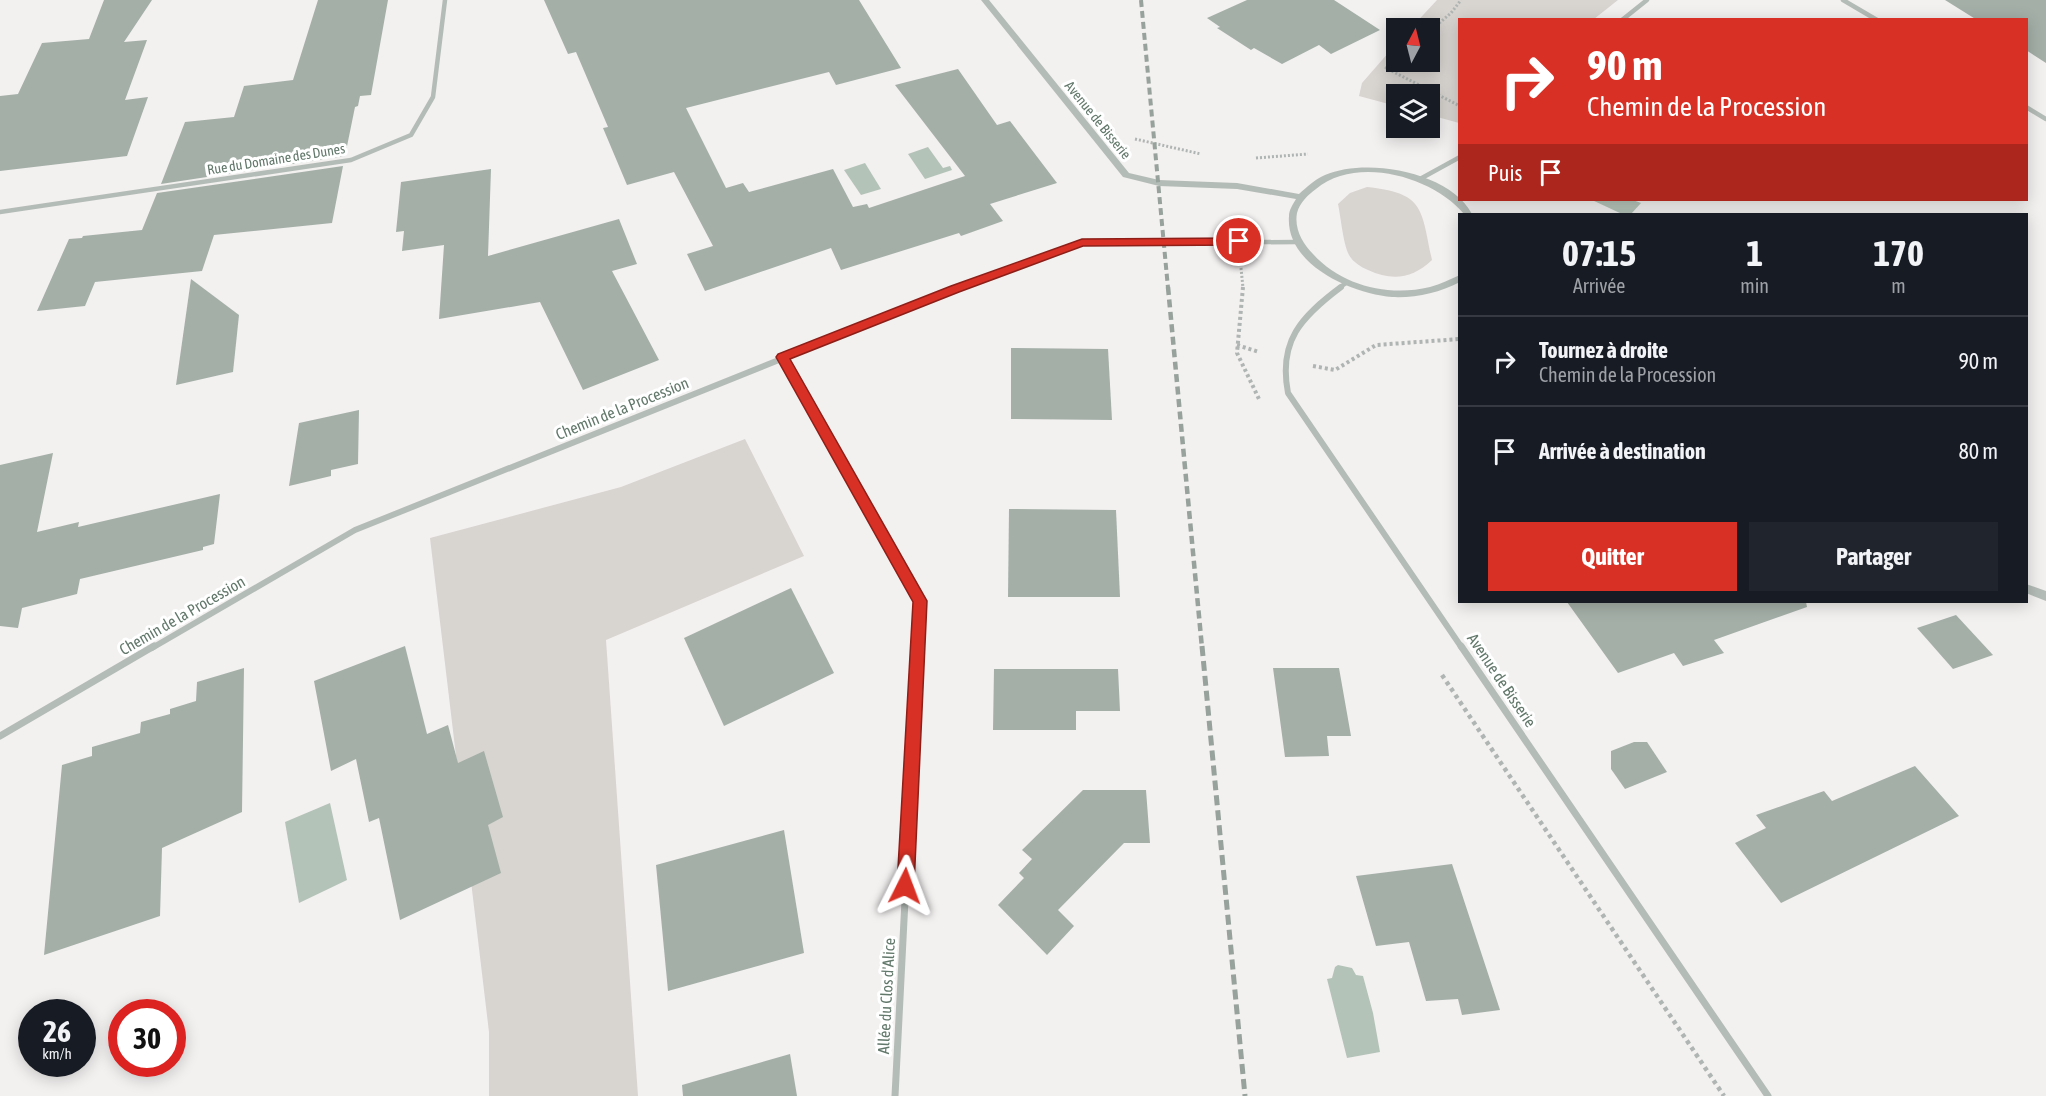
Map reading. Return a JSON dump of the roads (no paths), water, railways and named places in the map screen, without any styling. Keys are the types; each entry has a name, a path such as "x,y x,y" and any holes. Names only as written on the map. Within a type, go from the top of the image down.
{"street":[{"name":"Rue du Domaine des Dunes","path":"0,212 351,160 411,135 433,97 445,0"},
{"name":"Avenue de Bisserie","path":"985,0 1126,176 1159,183 1237,186 1300,197"},
{"path":"1624,18 1647,0"},
{"path":"1843,0 1874,18"},
{"path":"2028,108 2046,118"},
{"path":"1420,179 1458,158"},
{"path":"1458,279 1433,290 1397,294 1370,291 1346,283 1324,271 1308,257 1298,242 1293,226 1294,211 1300,197 1324,178 1360,170 1380,170 1420,179 1443,191 1467,213"},
{"name":"Chemin de la Procession","path":"0,736 355,530 955,289 1082,243 1298,242"},
{"name":"Avenue de Bisserie","path":"1346,283 1320,302 1293,331 1284,358 1283,374 1288,393 1767,1096"},
{"name":"Allée du Clos d'Alice","path":"782,357 920,601 895,1096"},
{"path":"2028,589 2046,596"}],"railway":[{"path":"1141,0 1168,288"},
{"path":"1168,287 1202,648"},
{"path":"1202,646 1245,1096"}]}
